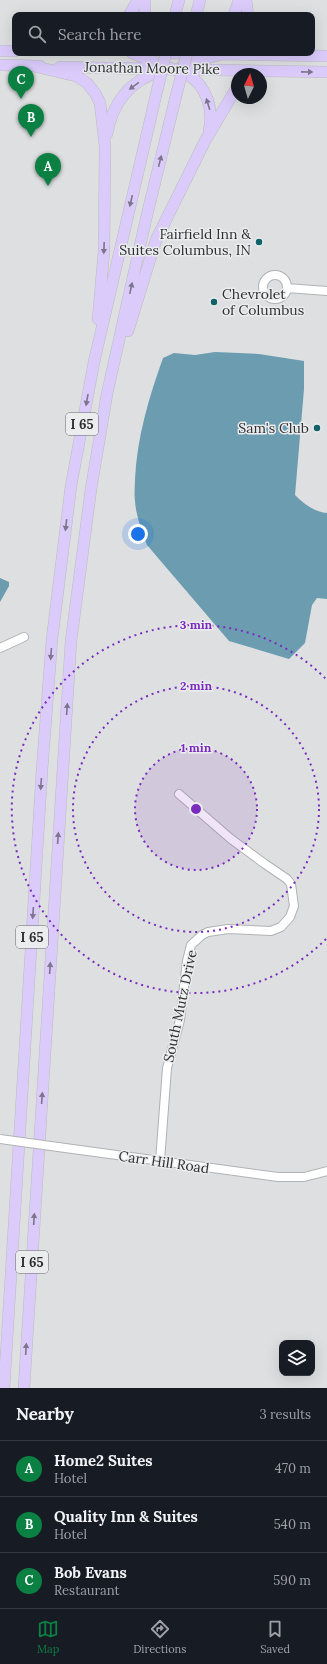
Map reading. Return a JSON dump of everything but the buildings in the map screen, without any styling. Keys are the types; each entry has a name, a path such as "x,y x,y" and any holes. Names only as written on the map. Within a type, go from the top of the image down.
{"highway":[{"path":"131,12 138,0"},
{"path":"145,0 145,12"},
{"path":"176,12 179,0"},
{"path":"197,12 200,0"},
{"path":"235,12 239,0"},
{"path":"246,0 248,12"},
{"path":"0,51 12,51"},
{"path":"315,53 327,55"},
{"name":"Jonathan Moore Pike","path":"315,55 327,55"},
{"path":"140,56 187,74 205,94 209,102 211,122 206,141"},
{"name":"I 65","path":"4,1388 41,786 52,639 71,486 94,362 165,56"},
{"path":"128,68 170,56"},
{"name":"I 65","path":"24,1388 71,641 91,489 108,394 146,219 175,100 181,56"},
{"path":"187,56 222,70"},
{"path":"105,146 109,121 116,106 126,92 143,79 156,73 215,56"},
{"name":"Jonathan Moore Pike","path":"0,65 327,72"},
{"path":"33,66 76,76 87,83 95,93 100,103 105,146 104,251 94,362"},
{"path":"267,75 284,71"},
{"path":"108,394 113,382 156,240 206,141 231,97"}],"street":[{"path":"287,288 327,291"},
{"path":"0,648 24,637"},
{"name":"South Mutz Drive","path":"160,1161 167,1068 180,1020 187,961 191,945 202,935 221,930 228,929 271,932 281,927 290,917 294,906 291,884 287,878 231,839 179,794"},
{"name":"Carr Hill Road","path":"0,1139 278,1178 304,1176 327,1171"}],"water":[{"path":"215,352 259,354 304,361 304,389 295,495 310,507 327,513 327,599 317,598 312,605 305,643 289,659 229,641 147,545 138,518 135,479 138,448 153,387 163,358 174,353 195,355"},
{"path":"0,578 9,582 9,586 0,602"}],"place":[{"name":"Bob Evans","path":"21,99"},
{"name":"Quality Inn & Suites","path":"31,137"},
{"name":"Home2 Suites","path":"48,186"},
{"name":"Fairfield Inn & Suites Columbus, IN","path":"259,242"},
{"name":"Chevrolet of Columbus","path":"214,302"},
{"name":"Sam's Club","path":"317,428"}]}
